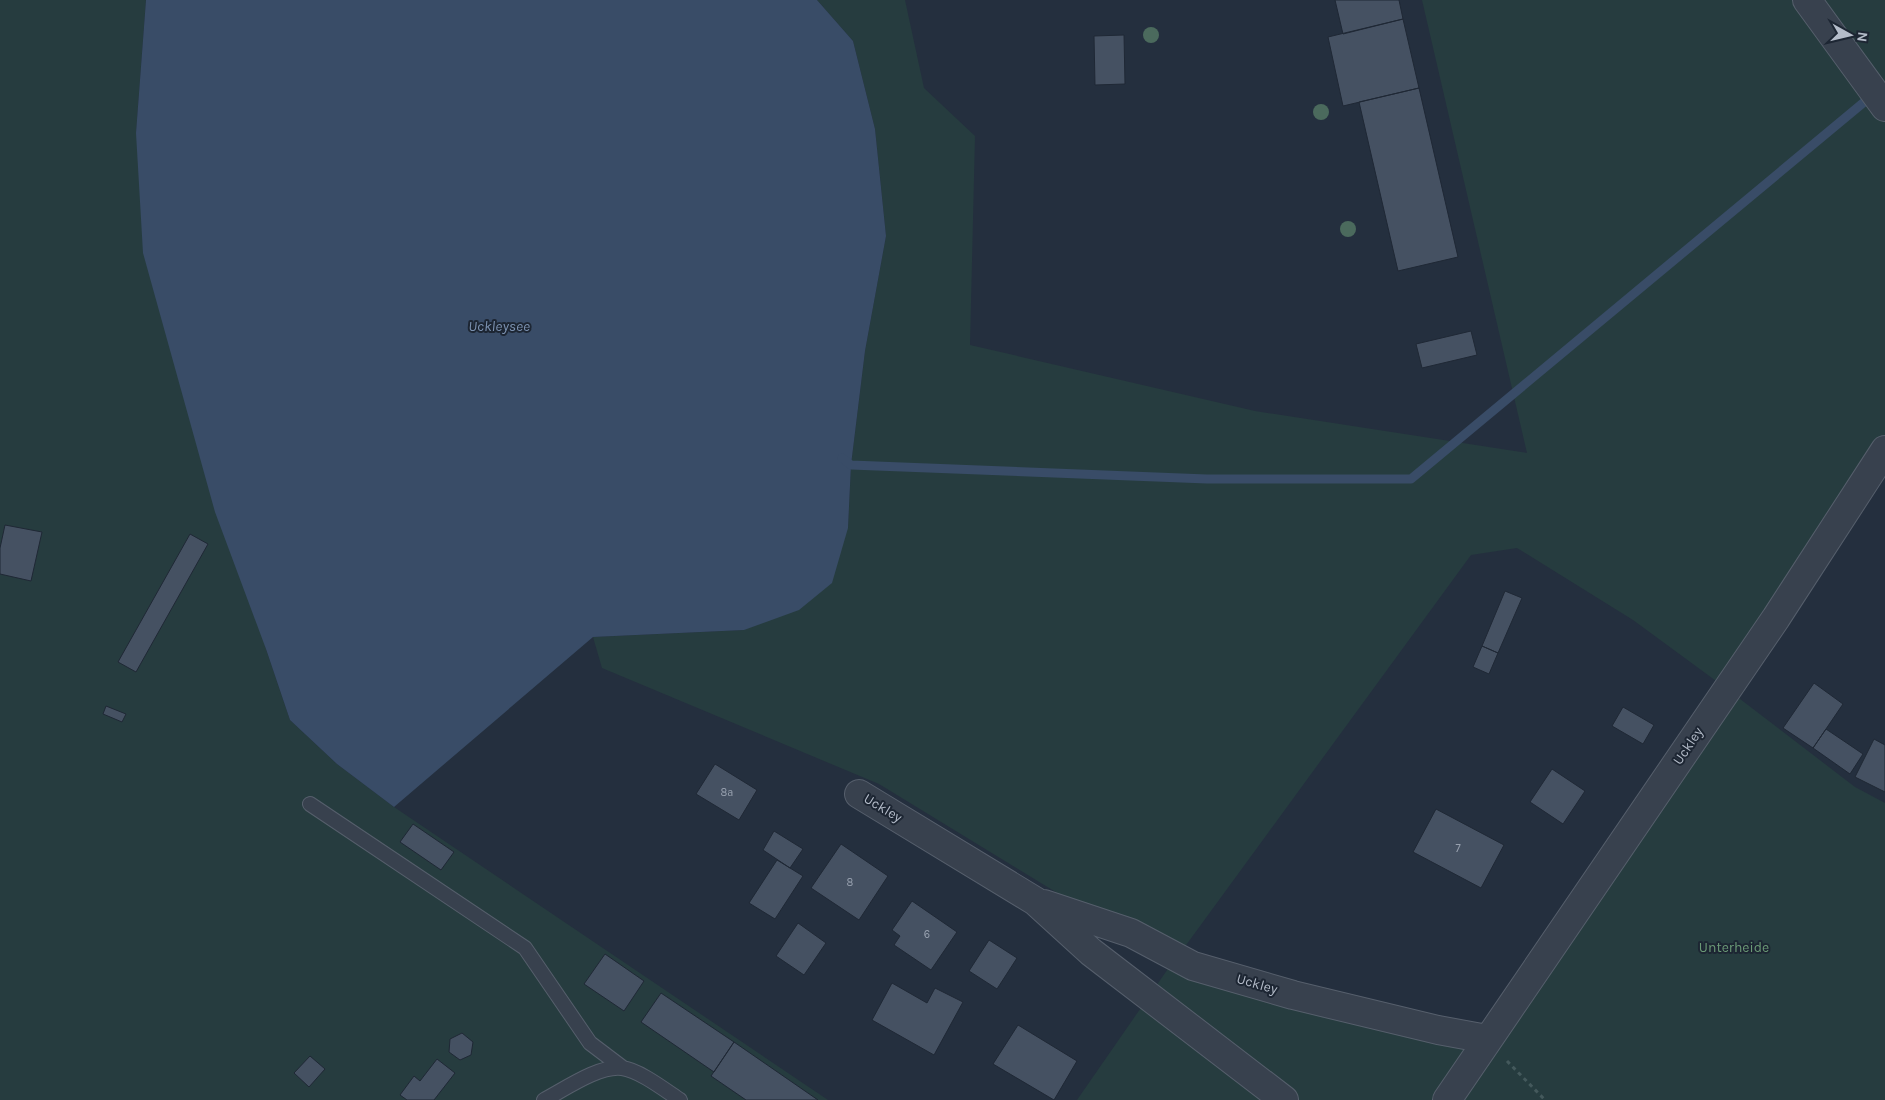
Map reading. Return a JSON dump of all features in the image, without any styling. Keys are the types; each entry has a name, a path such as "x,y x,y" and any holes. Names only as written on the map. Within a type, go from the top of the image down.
{"street":[{"path":"1807,0 1885,107"},
{"name":"Uckley","path":"1447,1100 1776,618 1885,450"},
{"name":"Uckley","path":"859,794 1036,901 1091,952 1284,1100"},
{"name":"Uckley","path":"1036,901 1131,933 1193,966 1293,995 1488,1040"}],"lane":[{"path":"310,804 525,948 590,1043 623,1068 645,1078 680,1100"},
{"path":"544,1100 601,1070 623,1068"}],"path":[{"path":"1488,1040 1545,1100"}],"green space":[{"path":"0,0 146,0 136,133 266,649 290,720 337,764 394,807 828,1100 0,1100"},
{"name":"Unterheide","path":"817,0 905,0 924,88 975,136 970,345 1255,411 1527,453 1422,0 1885,0 1885,450 1727,689 1855,787 1885,803 1885,1100 1077,1100 1172,963 879,784 602,668 593,637 744,630 848,528 851,465 865,351 886,236 875,129 853,41","holes":["1517,548 1633,620 1727,689 1488,1039 1173,963 1471,555"]}],"water":[{"name":"Uckleysee","path":"146,0 817,0 853,41 875,129 886,236 865,351 851,465 848,528 832,583 799,610 744,630 593,637 394,807 337,764 290,720 266,649 215,512 143,253 136,133"}],"building":[{"path":"1335,0 1399,0 1403,19 1343,34"},
{"path":"1403,19 1419,88 1343,106 1328,37"},
{"path":"1124,35 1125,84 1095,85 1094,36"},
{"path":"1419,88 1458,257 1398,271 1359,102"},
{"path":"1471,331 1477,355 1422,368 1416,344"},
{"path":"5,525 42,532 31,581 0,574 0,548"},
{"path":"190,534 208,544 136,672 118,662"},
{"path":"1505,591 1522,598 1498,653 1482,646"},
{"path":"1482,646 1498,653 1489,674 1473,667"},
{"path":"1814,683 1843,704 1813,748 1783,728"},
{"path":"106,706 126,714 122,722 103,714"},
{"path":"1623,707 1654,725 1643,744 1612,726"},
{"path":"1826,729 1863,754 1850,774 1813,748"},
{"path":"1874,739 1885,745 1885,792 1855,777"},
{"path":"715,764 757,790 739,820 696,794"},
{"path":"1552,769 1585,791 1563,824 1530,802"},
{"path":"1436,809 1504,845 1481,888 1413,852"},
{"path":"413,824 454,852 441,870 400,842"},
{"path":"774,831 803,849 790,868 763,850"},
{"path":"841,844 888,876 859,920 811,888"},
{"path":"777,860 803,876 775,919 749,903"},
{"path":"912,901 957,932 931,970 894,945 900,936 892,930"},
{"path":"798,923 826,943 804,975 776,956"},
{"path":"989,940 1017,958 997,989 969,971"},
{"path":"605,954 644,981 624,1011 584,984"},
{"path":"892,983 927,1003 935,988 963,1002 934,1055 872,1020"},
{"path":"661,993 734,1042 714,1072 641,1022"},
{"path":"1018,1025 1077,1061 1054,1100 993,1064"},
{"path":"462,1033 473,1042 471,1055 460,1060 449,1052 450,1039"},
{"path":"734,1042 818,1100 746,1100 711,1076"},
{"path":"310,1056 325,1069 309,1087 294,1073"},
{"path":"437,1059 455,1073 434,1100 407,1100 400,1095 414,1076 420,1081"}],"waterway":[{"path":"842,458 851,465 1207,479 1411,479 1869,98"}]}
